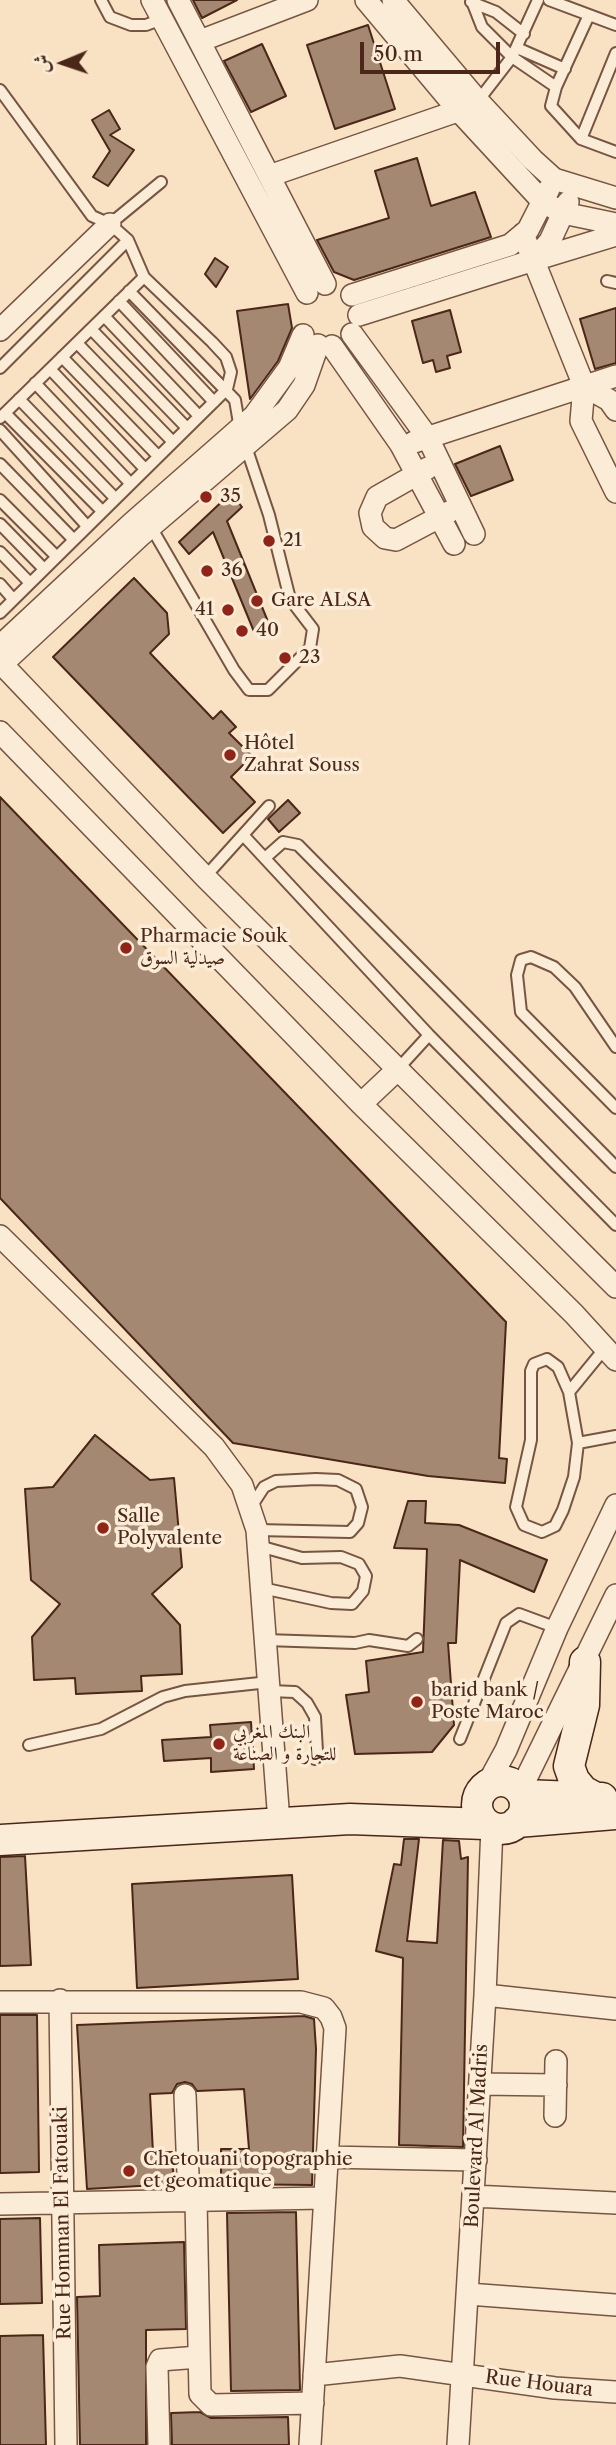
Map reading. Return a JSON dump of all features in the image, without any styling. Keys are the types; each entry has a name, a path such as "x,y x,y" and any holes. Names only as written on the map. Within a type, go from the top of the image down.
{"street":[{"path":"178,0 269,176 311,319"},
{"path":"200,41 307,0"},
{"path":"366,0 468,106 554,178 575,187 616,198"},
{"path":"393,0 468,106 543,202 563,213 616,223"},
{"path":"157,9 311,319 401,445 454,544"},
{"path":"269,176 468,106"},
{"path":"354,315 498,250 523,234 533,222 554,178"},
{"path":"534,260 550,241 575,187"},
{"path":"1,324 110,223"},
{"path":"523,234 584,386 582,421 616,492"},
{"path":"311,319 354,315 616,235"},
{"path":"474,534 428,438 335,285 311,319 289,369 243,437 1,659 205,877 616,1287"},
{"path":"401,445 616,376"},
{"path":"584,386 609,400 616,410"},
{"path":"439,462 377,497 370,513 373,527 385,538 396,540 460,506"},
{"path":"0,732 361,1104 611,1354"},
{"path":"361,1104 397,1070"},
{"path":"0,1236 214,1447 242,1485 251,1507 258,1538 279,1822"},
{"path":"507,1812 477,1810 483,1789 506,1750 557,1628 616,1505"},
{"path":"507,1812 611,1616 616,1595"},
{"path":"585,1662 584,1705 569,1766 573,1780 583,1791 609,1804"},
{"path":"350,1819 483,1789 501,1781 507,1812"},
{"path":"0,1840 609,1804"},
{"name":"Boulevard Al Madris","path":"458,2445 485,1995 507,1812"},
{"path":"485,1995 616,2009"},
{"path":"0,2002 60,2000 313,2003 324,2008 335,2028 310,2445"},
{"name":"Rue Homman El Fatouaki","path":"60,2000 66,2445"},
{"path":"555,2116 556,2061"},
{"path":"480,2084 555,2085"},
{"path":"185,2095 200,2395 211,2405 313,2403"},
{"path":"326,2157 476,2160"},
{"path":"473,2196 616,2203"},
{"path":"0,2204 323,2199"},
{"path":"468,2294 616,2305"},
{"path":"159,2445 160,2360 200,2357"},
{"name":"Rue Houara","path":"314,2375 389,2366 616,2392"}],"lane":[{"path":"101,0 110,17 131,25 146,25 157,9"},
{"path":"468,106 515,53 538,0"},
{"path":"549,0 616,25"},
{"path":"471,2 496,12 524,34"},
{"path":"471,2 482,27 556,87"},
{"path":"589,15 556,87 551,106 581,139 616,152"},
{"path":"515,53 565,69"},
{"path":"581,139 616,53"},
{"path":"0,90 92,215 110,223 128,240 144,277 226,357 231,372 227,389 0,613"},
{"path":"110,223 161,182"},
{"path":"0,368 128,240"},
{"path":"102,511 3,416 144,277"},
{"path":"130,291 235,400 243,437 269,515 290,599 313,629 310,648 268,690 249,690 141,529"},
{"path":"119,301 214,402"},
{"path":"104,316 199,416"},
{"path":"91,329 187,428"},
{"path":"77,343 173,442"},
{"path":"62,357 158,456"},
{"path":"50,369 145,469"},
{"path":"35,383 130,483"},
{"path":"19,399 115,498"},
{"path":"0,430 87,526"},
{"path":"0,464 73,539"},
{"path":"0,500 56,556"},
{"path":"0,524 44,569"},
{"path":"0,552 30,583"},
{"path":"0,584 13,599"},
{"path":"205,877 269,806"},
{"path":"244,836 429,1035 616,1224"},
{"path":"265,858 283,842 298,845 616,1167"},
{"path":"616,1047 575,987 554,967 531,957 521,960 517,975 522,1012 616,1108"},
{"path":"397,1070 429,1035"},
{"path":"569,1392 611,1354"},
{"path":"547,1359 554,1362 569,1392 578,1443 575,1477 555,1526 542,1532 524,1525 516,1507 531,1440 531,1371 534,1364 547,1359"},
{"path":"578,1443 616,1436"},
{"path":"251,1507 264,1487 276,1481 316,1479 338,1480 356,1489 362,1507 358,1523 350,1532 258,1538"},
{"path":"258,1538 302,1558 341,1557 359,1564 366,1576 363,1591 352,1604 331,1603 262,1588"},
{"path":"460,1739 506,1623 519,1614 557,1628"},
{"path":"266,1640 355,1643 369,1640 408,1646 417,1639"},
{"path":"29,1745 101,1729 163,1697 185,1691 269,1687 295,1692 307,1703 315,1717 315,1759"}],"building":[{"path":"193,0 237,0 202,18"},
{"path":"368,25 395,109 335,129 307,45"},
{"path":"262,44 286,96 251,112 224,61"},
{"path":"109,110 120,129 110,135 134,150 108,186 93,177 110,151 92,120"},
{"path":"417,158 431,206 475,192 491,237 354,280 334,272 317,240 389,218 375,171"},
{"path":"215,258 228,267 216,287 205,274"},
{"path":"288,304 292,328 278,361 250,399 237,311"},
{"path":"616,308 616,363 595,369 580,319"},
{"path":"450,310 461,352 447,356 450,368 436,372 433,360 423,363 412,321"},
{"path":"500,446 513,480 471,496 455,464"},
{"path":"231,493 242,507 227,521 271,629 255,634 213,532 189,554 179,542"},
{"path":"134,578 167,613 169,634 150,653 213,719 221,711 236,727 229,733 252,756 231,777 255,802 223,833 53,657"},
{"path":"0,797 506,1322 499,1458 507,1459 505,1483 428,1476 233,1443 0,1198"},
{"path":"288,800 300,813 279,832 268,819"},
{"name":"Salle Polyvalente","path":"95,1435 150,1480 174,1478 182,1567 152,1594 180,1625 182,1674 141,1676 142,1691 76,1694 75,1678 34,1680 32,1637 60,1604 31,1580 25,1489 53,1487"},
{"path":"408,1501 426,1501 425,1523 459,1525 547,1560 534,1592 460,1560 456,1643 448,1643 454,1725 432,1752 355,1754 346,1695 369,1692 366,1661 423,1652 427,1549 394,1548"},
{"path":"251,1722 254,1769 211,1772 211,1758 164,1761 162,1740 211,1737 210,1725"},
{"path":"404,1839 419,1839 407,1941 437,1943 443,1840 459,1841 461,1859 468,1857 463,2147 399,2145 403,1958 376,1951 394,1864 401,1865"},
{"path":"25,1856 31,1965 0,1966 0,1857"},
{"path":"292,1875 298,1979 137,1988 132,1884"},
{"path":"0,2015 37,2015 39,2172 0,2173"},
{"path":"304,2016 314,2019 316,2049 312,2185 221,2184 221,2149 249,2149 244,2089 197,2091 192,2084 185,2082 177,2084 172,2093 150,2094 153,2153 172,2152 174,2184 87,2189 77,2025"},
{"path":"296,2212 300,2390 231,2391 227,2213"},
{"path":"40,2218 42,2303 0,2304 0,2219"},
{"path":"184,2242 186,2329 146,2330 146,2445 80,2445 77,2297 100,2296 99,2245"},
{"path":"43,2335 46,2445 0,2445 0,2336"},
{"path":"200,2412 211,2418 288,2417 289,2445 172,2445 171,2413"}],"place":[{"name":"35","path":"206,497"},
{"name":"21","path":"269,541"},
{"name":"36","path":"207,571"},
{"name":"Gare ALSA","path":"257,601"},
{"name":"41","path":"228,610"},
{"name":"40","path":"242,631"},
{"name":"23","path":"285,658"},
{"name":"Hôtel Zahrat Souss","path":"230,755"},
{"name":"Pharmacie Souk صيدلية السوق","path":"126,948"},
{"name":"Salle Polyvalente","path":"103,1528"},
{"name":"barid bank / Poste Maroc","path":"417,1702"},
{"name":"البنك المغربي للتجارة و الصناعة","path":"219,1744"},
{"name":"Chetouani topographie et geomatique","path":"129,2171"}]}
